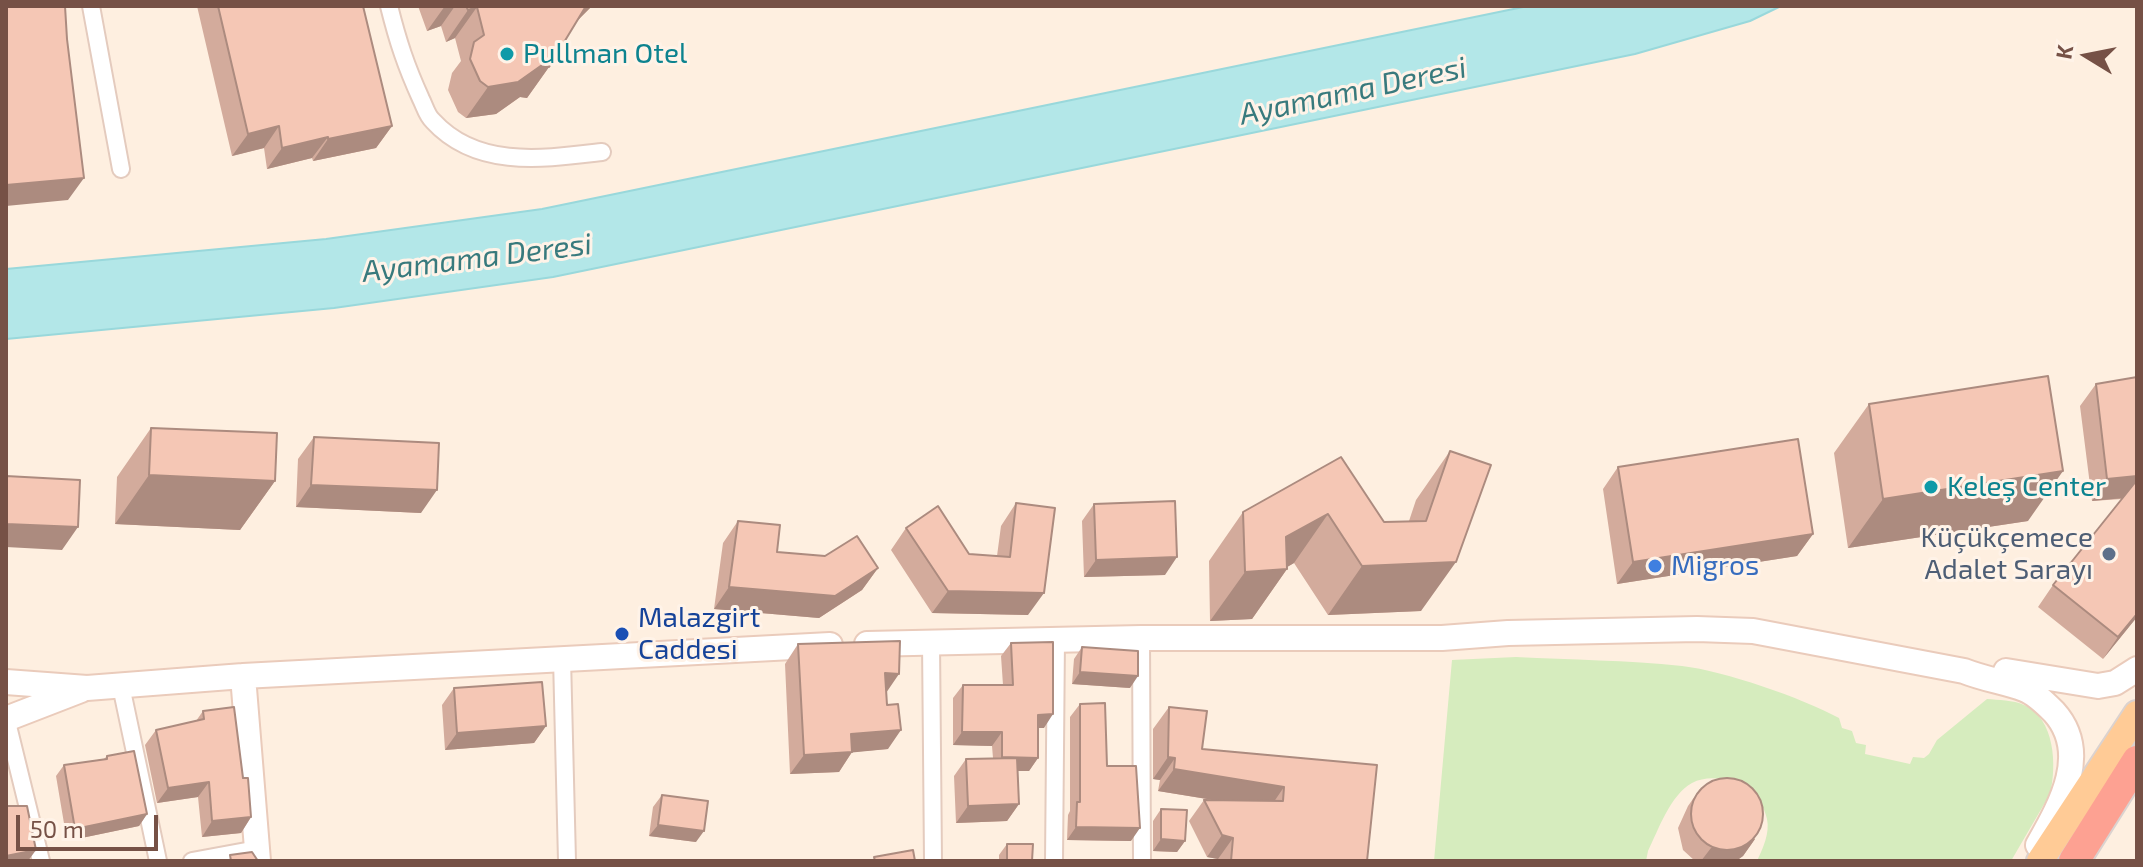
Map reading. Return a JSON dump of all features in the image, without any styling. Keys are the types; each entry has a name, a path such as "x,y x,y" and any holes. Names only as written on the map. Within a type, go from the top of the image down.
{"highway":[{"path":"2074,861 2137,761"}],"main road":[{"path":"6,682 87,688 753,647 1056,639 1442,638 1508,633 1697,629 1753,631 1964,671 1989,681 2026,689 2047,704 2066,732 2071,752 2071,771 2066,790 2029,861"},
{"path":"1964,671 1997,669 2098,686 2115,683 2137,669"},
{"path":"243,676 258,855"},
{"path":"6,718 87,688"},
{"path":"2040,861 2137,714"}],"street":[{"path":"91,6 121,169"},
{"path":"389,6 401,56 431,119 460,144 499,157 545,159 602,152"},
{"path":"1141,638 1142,861"},
{"path":"1054,861 1056,639"},
{"path":"931,642 933,861"},
{"path":"562,658 567,861"},
{"path":"121,686 158,861"},
{"path":"6,718 41,861"},
{"path":"192,861 258,855"}],"green space":[{"path":"1516,657 1661,664 1719,673 1763,686 1823,710 1839,718 1842,728 1852,731 1856,743 1866,745 1865,754 1910,764 1913,757 1924,758 1929,754 1937,740 1987,699 2015,702 2034,711 2048,731 2053,757 2050,794 2011,861 1757,861 1768,830 1763,808 1748,790 1714,778 1692,783 1677,796 1648,851 1646,861 1434,861 1452,660"}],"water":[{"name":"Ayamama Deresi","path":"1528,6 1781,6 1750,21 1635,54 553,277 334,308 6,339 6,269 326,239 542,209"}],"building":[{"path":"6,6 65,6 84,178 6,185"},
{"path":"218,6 363,6 392,126 282,148 279,126 248,134"},
{"path":"466,6 586,6 549,67 542,65 518,82 488,87 480,81 470,59 474,42 484,35 477,7 468,10"},
{"path":"2048,376 2063,471 1883,499 1869,404"},
{"path":"2137,377 2137,476 2107,479 2096,384"},
{"path":"151,428 277,433 275,481 149,475"},
{"path":"314,437 439,443 437,490 311,485"},
{"path":"1798,439 1813,534 1633,562 1618,467"},
{"path":"1450,451 1491,465 1456,562 1362,566 1328,514 1286,537 1287,569 1245,572 1243,512 1341,457 1384,522 1426,521"},
{"path":"6,476 80,480 78,527 6,524"},
{"path":"2137,480 2137,614 2118,637 2053,585"},
{"path":"1175,501 1177,557 1096,560 1094,504"},
{"path":"1016,503 1055,508 1044,593 948,591 906,528 938,506 969,554 1010,557"},
{"path":"738,521 780,525 777,552 825,556 857,536 878,568 835,596 729,587"},
{"path":"900,641 899,674 885,673 887,705 898,704 901,730 851,734 852,752 804,755 798,644"},
{"path":"1053,642 1053,714 1038,715 1038,758 1002,757 1002,732 962,732 963,685 1013,685 1011,643"},
{"path":"1082,647 1138,651 1138,676 1080,672"},
{"path":"542,682 546,726 457,733 454,688"},
{"path":"1105,703 1107,766 1136,766 1140,828 1076,827 1077,802 1080,802 1080,704"},
{"path":"234,707 243,778 248,778 251,817 212,821 209,782 168,788 156,730 204,719 203,711"},
{"path":"1169,707 1207,711 1202,749 1377,765 1367,861 1231,861 1233,838 1222,835 1204,800 1283,801 1284,787 1174,769 1175,758 1168,757"},
{"path":"134,751 147,814 75,829 64,765 107,759 107,756"},
{"path":"1017,758 1019,804 968,806 966,759"},
{"path":"1727,778 1753,788 1763,814 1753,840 1727,850 1701,840 1691,814 1701,788"},
{"path":"662,795 708,801 704,831 658,825"},
{"path":"6,806 27,806 36,850 6,856"},
{"path":"1161,809 1187,810 1185,841 1161,839"},
{"path":"1007,844 1033,844 1032,861 1007,861"},
{"path":"913,850 915,861 875,861 874,857"},
{"path":"252,852 258,861 231,861 230,855"}],"place":[{"name":"Pullman Otel","path":"507,54"},
{"name":"Keleş Center","path":"1931,487"},
{"name":"Küçükçemece Adalet Sarayı","path":"2109,554"},
{"name":"Migros","path":"1655,566"},
{"name":"Malazgirt Caddesi","path":"622,634"}]}
